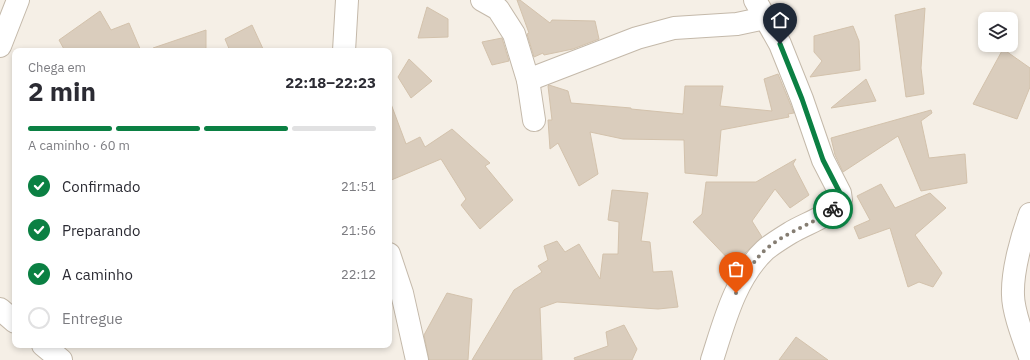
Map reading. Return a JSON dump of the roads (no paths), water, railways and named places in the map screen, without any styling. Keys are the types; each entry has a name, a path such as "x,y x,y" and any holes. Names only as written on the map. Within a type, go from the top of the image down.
{"street":[{"path":"0,46 18,0"},
{"path":"344,48 347,0"},
{"path":"482,0 498,9 514,34 528,80 534,120"},
{"path":"528,80 637,38 674,28 736,24 760,9 780,44 802,99 823,160 840,193 841,200 836,208 822,218 792,232 765,250 748,271 736,293 712,360"},
{"path":"1030,214 1025,227 1016,263 1012,295 1021,334 1030,356"},
{"path":"392,263 402,293 417,360"},
{"path":"0,309 12,319"},
{"path":"47,348 61,360"}]}
